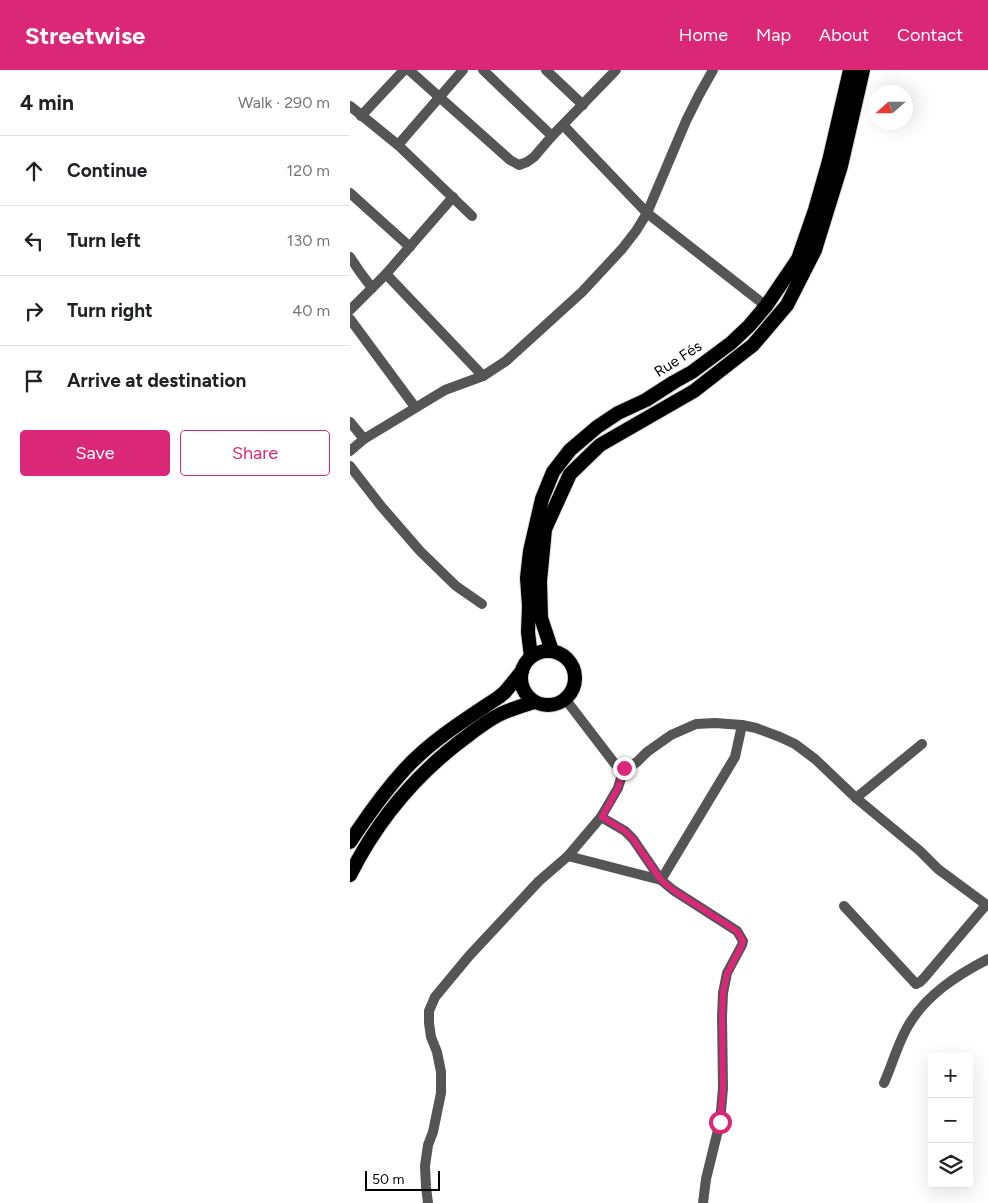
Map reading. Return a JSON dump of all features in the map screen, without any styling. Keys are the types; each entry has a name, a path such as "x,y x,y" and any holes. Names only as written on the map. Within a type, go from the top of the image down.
{"highway":[{"name":"Rue Fés","path":"532,657 528,632 527,578 530,551 542,499 553,472 570,450 597,428 618,413 646,400 692,372 731,343 750,326 766,306 798,259 815,210 850,70"},
{"path":"552,651 542,618 540,581 546,528 570,474 600,445 694,391 752,345 787,305 814,250 841,166 863,70"},
{"path":"350,842 375,804 407,768 443,736 499,697 532,657 542,652 552,651 564,656 572,665 576,677 574,690 566,700 556,705 545,706 534,702 526,694 521,683 522,671"},
{"path":"350,876 361,853 387,814 417,779 452,747 490,720 504,712 534,702"}],"street":[{"path":"361,116 404,70"},
{"path":"409,70 519,166 527,162 616,70"},
{"path":"398,145 463,70"},
{"path":"483,70 552,136"},
{"path":"546,70 583,105"},
{"path":"350,451 364,439 415,407 445,390 483,376 506,361 582,292 636,231 647,212 686,121 713,70"},
{"path":"350,106 398,145 472,216"},
{"path":"563,125 647,212 766,306"},
{"path":"350,193 410,247"},
{"path":"350,310 386,274 453,198"},
{"path":"350,257 372,288"},
{"path":"386,274 483,376"},
{"path":"350,320 415,407"},
{"path":"350,422 364,439"},
{"path":"350,466 381,506 420,550 456,586 482,604"},
{"path":"566,700 620,766 629,767 671,735 688,727 704,723 756,728 795,744 815,759 856,798 920,851 938,869 987,905 924,978 916,984 844,906"},
{"path":"661,880 735,757 742,726"},
{"path":"856,798 922,744"},
{"path":"428,1203 425,1166 428,1144 433,1132 441,1093 441,1072 429,1023 429,1011 435,996 469,956 539,881 568,856 602,817 618,788 620,766"},
{"path":"602,817 625,831 633,839 661,880 673,890 737,931 743,941 727,974 723,993 722,1105 703,1203"},
{"path":"568,856 661,880"},
{"path":"884,1083 907,1027 925,1002 948,982 988,959"}],"route":[{"path":"624,768 618,788 602,817 625,831 633,839 661,880 673,890 737,931 743,941 727,974 723,993 723,1088 720,1122"}]}
